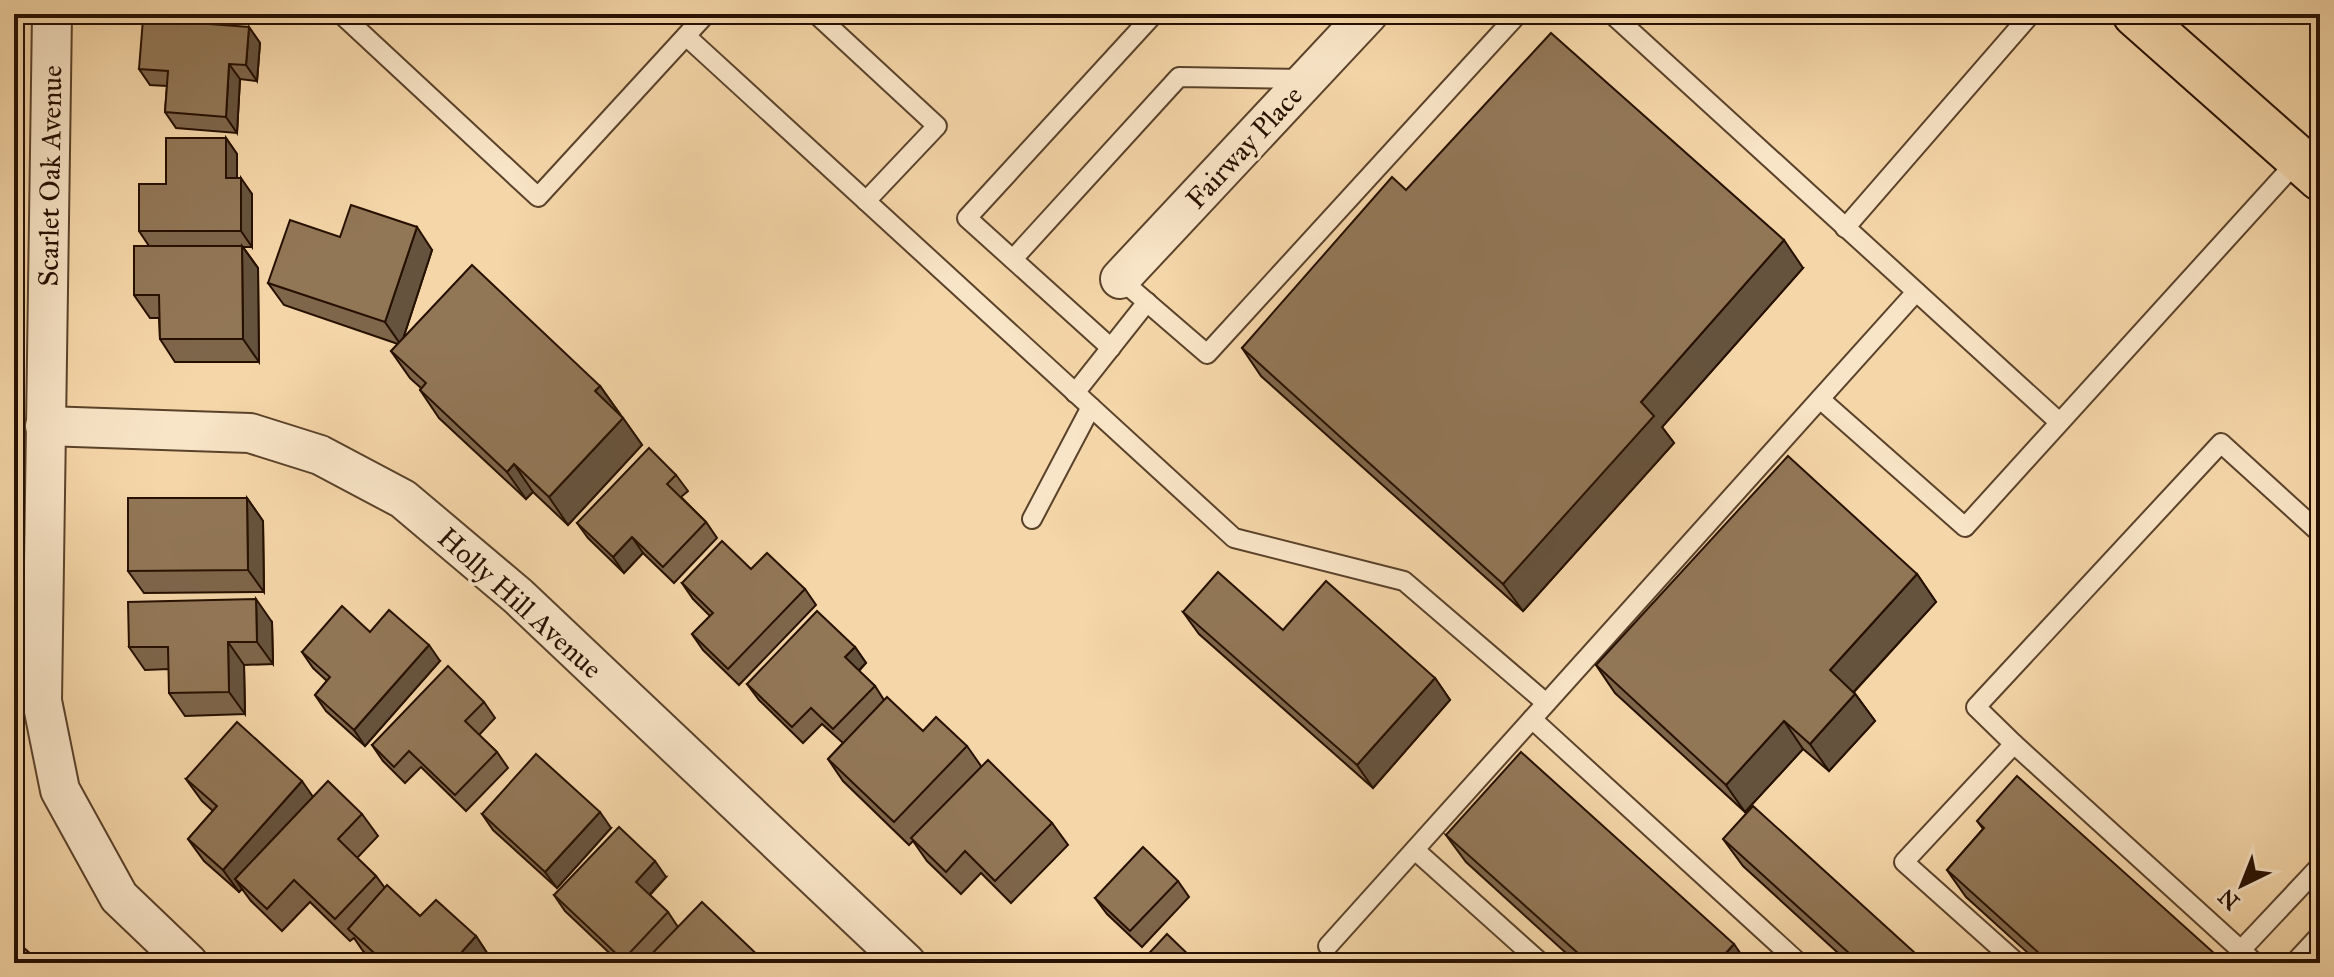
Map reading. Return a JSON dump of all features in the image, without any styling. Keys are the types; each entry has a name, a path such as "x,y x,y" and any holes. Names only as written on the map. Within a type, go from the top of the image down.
{"main road":[{"path":"2158,21 2310,169"}],"street":[{"name":"Scarlet Oak Avenue","path":"52,14 42,701 60,790 119,897 188,963"},
{"name":"Fairway Place","path":"1133,290 1307,79 1368,14"},
{"name":"Holly Hill Avenue","path":"45,426 250,433 320,455 403,499 518,596 906,963"}],"lane":[{"path":"341,14 538,197 706,14"},
{"path":"816,14 937,126 866,201"},
{"path":"1111,348 967,218 1154,14"},
{"path":"1075,393 1111,348 1133,290 1207,354 1518,14"},
{"path":"1612,14 2058,421"},
{"path":"1845,228 2031,14"},
{"path":"686,36 1234,538 1404,581 1546,703"},
{"path":"1013,259 1179,77 1307,79"},
{"path":"1820,399 1965,527 2058,421 2310,169"},
{"path":"1328,946 1916,292"},
{"path":"1032,519 1091,407"},
{"path":"2320,533 2221,443 1976,707 2248,957 2320,866"},
{"path":"1532,719 1799,963"},
{"path":"2014,744 1904,862 2017,963"},
{"path":"1415,850 1541,963"},
{"path":"2294,963 2320,935"}],"building":[{"path":"143,19 249,27 246,65 229,64 226,117 165,112 168,71 139,69"},
{"path":"1551,33 1784,240 1641,402 1654,416 1503,584 1242,348 1392,177 1406,190"},
{"path":"166,138 226,138 226,178 241,178 241,231 139,231 139,184 166,184"},
{"path":"351,205 417,227 385,322 268,283 290,220 340,237"},
{"path":"134,246 242,246 243,339 160,339 159,295 134,295"},
{"path":"472,265 600,386 595,391 623,418 549,497 514,464 507,472 420,390 426,383 391,351"},
{"path":"649,448 676,475 667,484 706,522 663,567 632,537 613,557 577,523"},
{"path":"1788,456 1917,574 1830,670 1855,694 1810,744 1784,721 1726,785 1596,665"},
{"path":"128,498 247,498 248,570 128,571"},
{"path":"722,541 751,569 767,553 805,589 728,669 692,634 713,613 682,583"},
{"path":"1218,572 1283,630 1326,581 1435,678 1357,765 1183,612"},
{"path":"256,599 257,642 228,642 229,692 169,693 168,647 129,647 128,602"},
{"path":"342,606 370,632 389,610 429,645 354,730 315,695 330,677 302,652"},
{"path":"817,611 855,647 845,657 875,686 833,729 811,708 792,727 747,684"},
{"path":"448,666 484,702 465,721 497,752 455,795 409,751 394,767 372,745"},
{"path":"887,697 923,731 936,717 967,746 894,822 828,759"},
{"path":"237,722 302,781 223,870 188,839 217,806 186,779"},
{"path":"1521,752 1734,944 1717,963 1589,963 1446,835"},
{"path":"536,754 600,812 545,872 482,814"},
{"path":"988,760 1052,823 995,881 965,851 946,872 911,838"},
{"path":"2017,776 2225,963 2050,963 1947,870 1984,828 1977,821"},
{"path":"328,781 362,814 338,839 376,876 335,919 294,880 267,909 235,879"},
{"path":"1753,806 1926,963 1860,963 1723,839"},
{"path":"619,827 655,861 636,882 668,912 623,960 554,895"},
{"path":"1143,847 1178,881 1130,931 1095,898"},
{"path":"387,885 420,916 436,900 476,936 452,963 385,963 348,929"},
{"path":"702,902 766,963 643,963"},
{"path":"1167,934 1197,963 1140,963"},
{"path":"24,948 41,963 14,963"}]}
